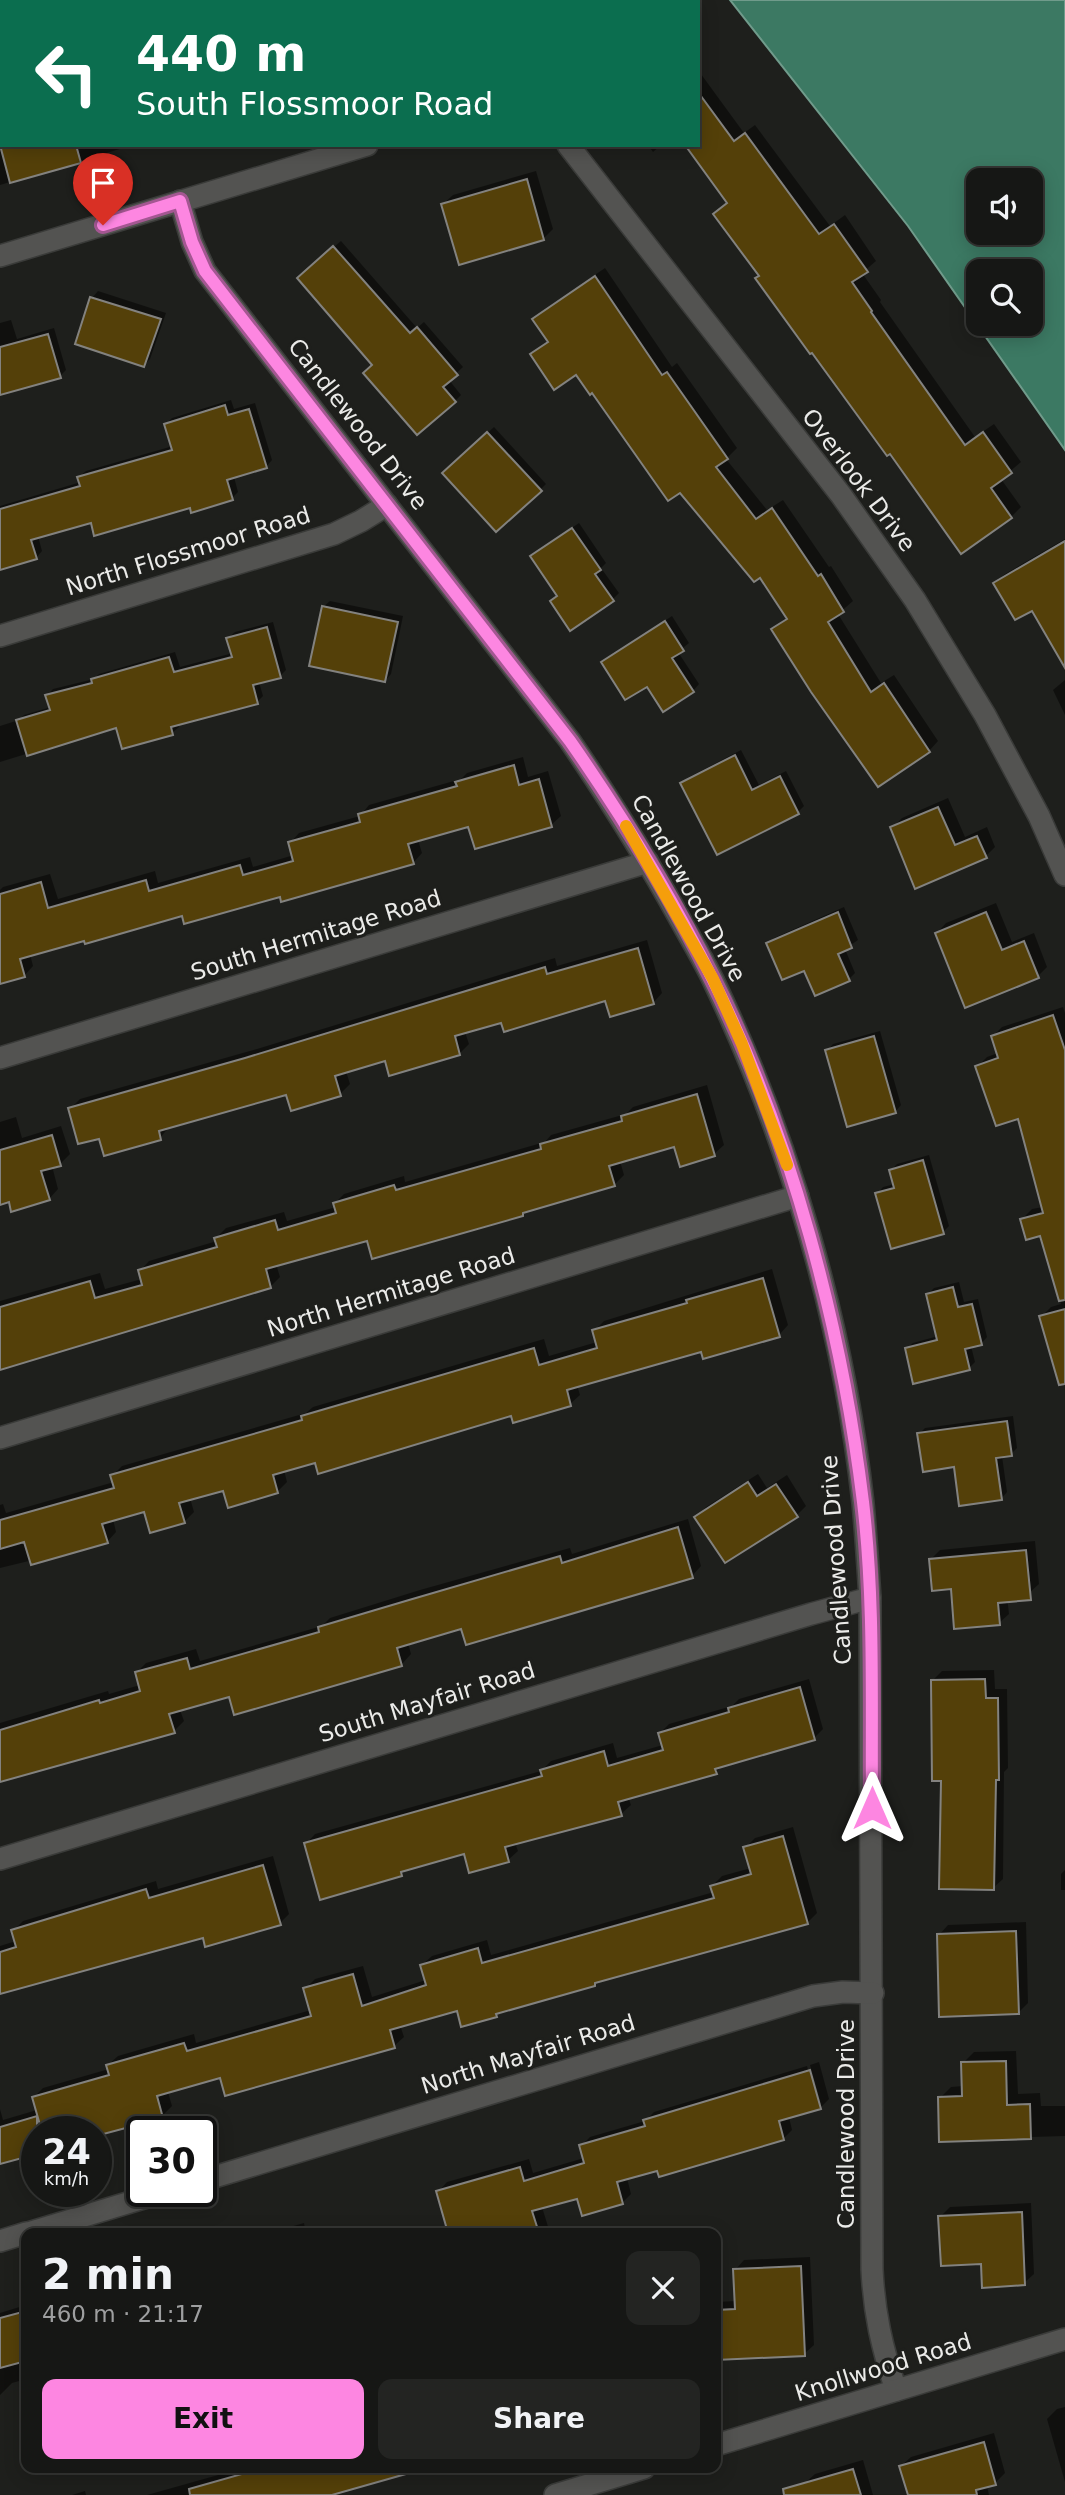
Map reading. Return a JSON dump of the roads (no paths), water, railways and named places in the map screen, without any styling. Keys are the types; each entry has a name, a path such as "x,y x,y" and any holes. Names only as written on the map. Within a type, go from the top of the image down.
{"street":[{"path":"0,256 360,147"},
{"name":"Overlook Drive","path":"570,147 841,495 915,600 985,716 1039,816 1065,875"},
{"name":"Candlewood Drive","path":"180,201 192,242 205,271 570,741 608,796 713,979 777,1134 798,1196 828,1307 848,1405 863,1503 870,1598 874,2305 880,2341 895,2390"},
{"name":"North Flossmoor Road","path":"0,636 334,534 387,505"},
{"name":"South Hermitage Road","path":"0,1058 648,862"},
{"name":"North Hermitage Road","path":"0,1438 798,1196"},
{"name":"South Mayfair Road","path":"0,1859 870,1598"},
{"name":"North Mayfair Road","path":"217,2175 813,1996 843,1992 873,1993"},
{"path":"44,2228 126,2203"},
{"path":"0,2241 21,2235"},
{"name":"Knollwood Road","path":"721,2443 1065,2339"},
{"path":"555,2495 628,2473"}]}
